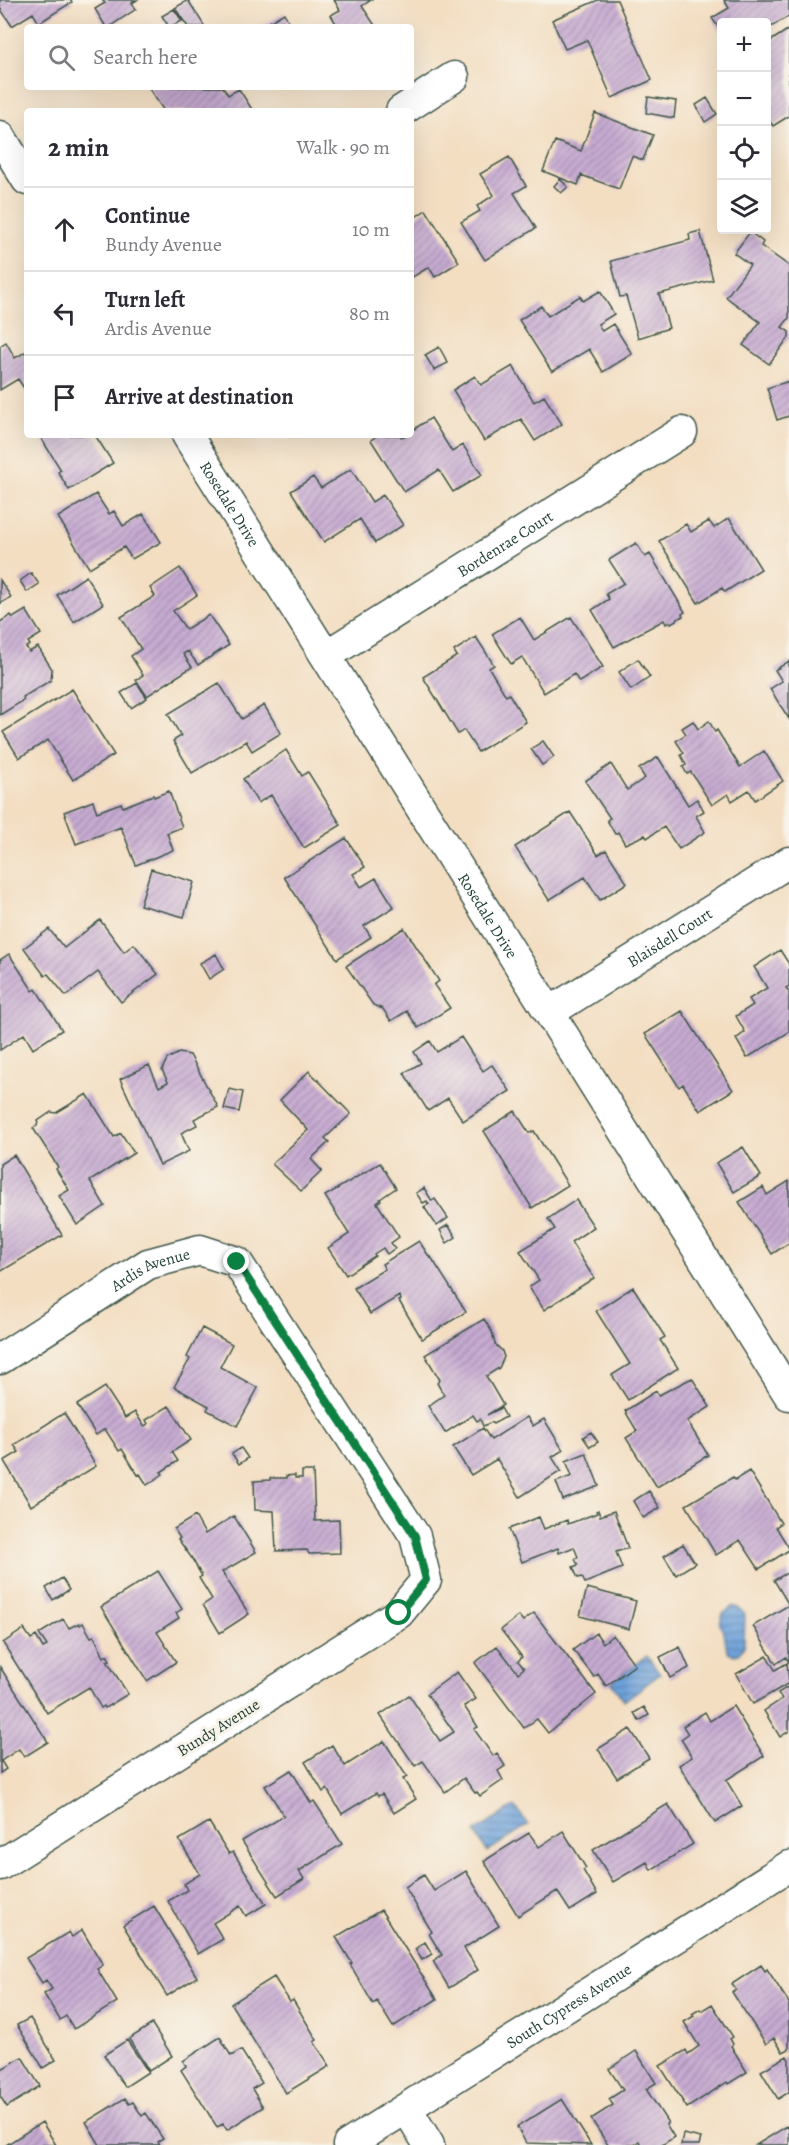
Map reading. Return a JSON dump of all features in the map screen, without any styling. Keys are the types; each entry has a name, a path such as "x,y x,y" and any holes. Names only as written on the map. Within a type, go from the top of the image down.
{"street":[{"path":"406,108 454,77"},
{"path":"0,136 24,175"},
{"name":"Bordenrae Court","path":"327,655 682,432"},
{"name":"Rosedale Drive","path":"189,438 550,1012 781,1364 789,1395"},
{"name":"Blaisdell Court","path":"550,1012 789,862"},
{"name":"Ardis Avenue","path":"0,1359 148,1264 200,1250 237,1262 415,1536 426,1580"},
{"name":"Bundy Avenue","path":"0,1865 399,1613 426,1580"},
{"name":"South Cypress Avenue","path":"348,2145 789,1866"},
{"path":"406,2109 429,2145"}],"water":[{"path":"733,1606 745,1614 744,1646 739,1654 734,1655 727,1651 720,1624 723,1614"},
{"path":"647,1656 660,1674 624,1701 611,1683"},
{"path":"515,1806 528,1825 487,1852 475,1832"}],"building":[{"path":"0,0 71,0 72,2 39,23 33,13 12,26 0,8"},
{"path":"102,0 137,0 132,3 136,9 114,24 104,24 95,9 105,3"},
{"path":"188,0 203,24 186,24 175,8"},
{"path":"334,0 371,0 362,6 374,24 336,24 331,15 340,10"},
{"path":"598,0 617,0 652,80 612,98 587,40 565,49 552,20"},
{"path":"724,0 789,0 789,16 771,27 771,18 717,18 717,26 712,18 729,8"},
{"path":"174,9 182,21 167,24 162,16"},
{"path":"284,13 290,24 266,24"},
{"path":"789,29 789,116 773,126 771,123 771,41"},
{"path":"150,90 225,90 228,95 240,90 251,108 162,108"},
{"path":"648,97 676,101 674,118 646,113"},
{"path":"707,98 717,114 705,122 696,105"},
{"path":"595,113 653,135 643,160 632,156 619,189 581,175 578,185 543,171 555,141 581,151"},
{"path":"509,157 526,186 514,193 536,228 485,260 461,222 480,211 477,206 494,195 480,174"},
{"path":"560,179 568,187 561,193 554,186"},
{"path":"426,210 459,262 435,277 429,267 414,276 414,218"},
{"path":"700,231 713,280 659,294 669,328 638,338 626,296 620,297 611,261 690,240 689,234"},
{"path":"748,234 753,234 763,242 761,246 789,266 789,318 782,327 789,332 789,337 769,364 743,345 760,322 726,297 750,265 734,253"},
{"path":"600,291 614,314 598,324 602,331 613,324 632,354 603,372 589,349 552,372 519,320 541,306 548,316 580,296 583,301"},
{"path":"6,342 15,358 24,353 24,388 18,379 0,390 0,346"},
{"path":"439,347 448,363 434,370 425,355"},
{"path":"513,366 534,402 544,396 562,424 535,441 521,419 484,441 453,390 475,376 481,385"},
{"path":"789,381 789,416 777,420 767,388"},
{"path":"431,418 452,452 463,445 482,475 453,492 439,470 404,492 371,440 374,438 414,438 414,429"},
{"path":"41,438 97,438 113,463 69,490 58,472 61,470"},
{"path":"351,469 372,502 383,495 403,525 375,543 360,519 324,542 291,491 313,477 321,488"},
{"path":"96,494 109,514 114,511 123,526 143,514 161,542 132,559 124,547 89,568 58,517"},
{"path":"729,518 761,569 725,592 722,588 698,603 659,541 686,524 691,532 709,521 714,528"},
{"path":"636,543 645,557 650,554 685,612 683,616 671,623 666,624 664,620 614,647 592,610 609,599 606,594 624,583 609,560"},
{"path":"180,568 197,595 173,611 186,629 209,615 229,645 198,665 188,651 183,654 192,667 147,696 136,680 143,675 131,656 141,649 121,617 155,596 150,588"},
{"path":"31,573 39,584 27,592 20,581"},
{"path":"86,576 103,604 74,622 57,595"},
{"path":"0,580 11,597 0,604"},
{"path":"26,610 41,634 28,642 30,645 26,647 29,652 38,647 52,669 51,680 23,697 24,700 0,715 0,622 11,615 13,618"},
{"path":"520,617 534,640 571,617 603,667 579,682 574,674 544,693 522,657 511,664 492,634"},
{"path":"476,637 494,665 489,668 506,696 509,694 526,722 478,752 464,730 458,734 423,677 457,656 454,651"},
{"path":"638,659 650,677 631,690 619,672"},
{"path":"789,661 789,719 770,689 782,681 775,670"},
{"path":"137,683 147,698 131,708 121,693"},
{"path":"219,683 242,719 264,705 281,733 252,751 246,741 192,773 173,741 181,736 168,714"},
{"path":"72,689 114,755 73,780 48,740 19,758 3,732"},
{"path":"693,721 698,729 709,721 740,767 764,751 783,781 755,800 749,790 732,801 728,794 712,805 691,772 687,774 683,767 686,765 681,755 684,753 676,741 686,734 682,728"},
{"path":"543,741 554,757 542,765 531,749"},
{"path":"286,750 302,776 308,772 341,825 304,848 271,795 258,803 243,779"},
{"path":"658,757 688,805 697,799 704,811 696,816 705,832 679,849 664,827 647,838 645,835 625,844 618,832 615,834 607,820 610,818 585,781 611,764 627,790 645,778 639,769"},
{"path":"169,791 182,827 167,833 173,850 136,865 121,827 76,844 64,812 93,801 97,812 121,803 123,807"},
{"path":"570,812 598,855 606,850 627,883 600,900 585,877 549,900 515,847"},
{"path":"346,838 365,867 353,874 361,887 376,878 394,907 364,926 371,937 337,959 284,877"},
{"path":"151,869 194,882 184,917 140,905"},
{"path":"100,920 124,952 134,944 158,974 121,1002 98,972 66,996 48,974 45,976 24,948 49,929 64,948"},
{"path":"404,928 439,981 434,985 450,1008 418,1028 407,1011 391,1021 383,1009 373,1005 346,966"},
{"path":"780,950 789,964 789,986 786,988 789,992 789,1032 747,1058 736,1039 745,1032 736,1016 753,1005 749,999 767,988 754,967"},
{"path":"9,954 33,991 36,989 62,1030 33,1049 24,1034 0,1050 0,960"},
{"path":"216,954 224,969 209,979 200,963"},
{"path":"682,1011 733,1090 700,1111 683,1084 679,1087 645,1034"},
{"path":"461,1037 483,1071 492,1065 510,1091 463,1121 448,1098 428,1111 404,1073 421,1063 414,1052 430,1041 437,1052"},
{"path":"179,1053 190,1055 218,1107 194,1119 197,1125 181,1133 189,1151 160,1165 120,1079 149,1065 159,1087 168,1082 162,1070 167,1059"},
{"path":"309,1071 351,1114 325,1138 329,1142 311,1159 322,1171 301,1191 272,1164 308,1130 280,1100"},
{"path":"229,1089 243,1092 239,1112 224,1109"},
{"path":"87,1094 114,1137 121,1133 134,1153 90,1181 105,1206 77,1225 59,1196 69,1190 56,1169 58,1167 33,1128 37,1126 38,1121 51,1112 56,1113"},
{"path":"515,1111 529,1133 534,1131 568,1185 532,1208 484,1131"},
{"path":"743,1147 761,1176 734,1192 716,1163"},
{"path":"14,1155 62,1235 0,1272 0,1164"},
{"path":"380,1163 396,1188 377,1203 399,1237 391,1243 395,1248 387,1254 383,1248 346,1275 328,1248 349,1234 325,1196"},
{"path":"789,1181 789,1243 772,1254 739,1202 763,1187 767,1195"},
{"path":"424,1188 432,1201 435,1199 448,1218 437,1226 424,1207 429,1204 427,1201 423,1203 416,1193"},
{"path":"576,1200 594,1227 571,1242 594,1278 544,1310 529,1287 539,1280 520,1251 555,1229 548,1219"},
{"path":"448,1225 456,1237 447,1243 440,1230"},
{"path":"419,1241 466,1312 422,1339 399,1301 401,1300 399,1296 370,1314 354,1288 385,1269 382,1264"},
{"path":"633,1287 665,1337 660,1340 678,1368 628,1400 612,1375 630,1364 596,1311"},
{"path":"484,1319 492,1332 495,1344 504,1357 499,1368 486,1376 503,1405 487,1415 501,1408 506,1417 483,1426 480,1419 477,1421 473,1415 445,1433 428,1406 444,1395 437,1383 440,1380 425,1355"},
{"path":"202,1328 232,1344 220,1367 258,1388 237,1426 207,1410 209,1406 174,1387 190,1359 187,1357"},
{"path":"692,1378 710,1407 687,1421 708,1455 657,1487 626,1438 637,1431 625,1411 656,1391 659,1395"},
{"path":"105,1387 125,1418 135,1412 144,1426 148,1424 146,1420 169,1406 191,1440 172,1452 178,1461 147,1485 122,1449 119,1451 105,1429 96,1435 77,1405"},
{"path":"64,1413 96,1466 31,1506 4,1461 19,1452 14,1445"},
{"path":"527,1417 533,1426 544,1419 563,1450 552,1457 561,1471 520,1497 497,1459 471,1475 453,1447 483,1428 491,1440"},
{"path":"591,1432 598,1442 590,1447 583,1437"},
{"path":"241,1448 248,1458 239,1464 232,1454"},
{"path":"586,1453 599,1486 563,1500 556,1482 572,1476 566,1461"},
{"path":"302,1471 313,1471 315,1521 339,1520 340,1553 309,1554 307,1550 276,1551 274,1511 255,1510 254,1481 295,1475 295,1478 302,1478"},
{"path":"749,1471 781,1523 776,1527 789,1548 759,1569 740,1540 716,1555 686,1505 733,1477 735,1480"},
{"path":"649,1491 660,1508 643,1518 633,1501"},
{"path":"598,1510 600,1516 614,1511 628,1548 616,1552 622,1568 585,1583 582,1577 578,1578 573,1567 578,1565 574,1547 559,1553 558,1548 522,1562 509,1529 539,1517 544,1529 567,1520 568,1524 597,1513"},
{"path":"195,1516 205,1534 234,1516 256,1552 222,1572 249,1614 220,1633 203,1605 212,1599 199,1578 202,1576 174,1529"},
{"path":"683,1544 695,1563 676,1575 664,1556"},
{"path":"158,1571 182,1609 176,1613 179,1618 157,1632 176,1662 147,1681 101,1607"},
{"path":"789,1572 789,1605 774,1580"},
{"path":"62,1578 69,1590 53,1600 46,1588"},
{"path":"587,1588 636,1601 629,1629 580,1616"},
{"path":"789,1605 789,1663 786,1657 776,1664 753,1626"},
{"path":"534,1613 596,1694 548,1733 537,1719 524,1728 475,1663 497,1646 518,1673 524,1668 518,1661 522,1657 501,1630 519,1616 523,1621"},
{"path":"63,1619 69,1628 83,1623 91,1637 94,1636 104,1657 107,1655 110,1660 107,1661 128,1694 105,1708 104,1706 101,1708 89,1687 47,1713 3,1643 24,1629 31,1639 36,1636 43,1648 47,1646 39,1634"},
{"path":"596,1633 603,1643 613,1635 635,1665 606,1686 598,1674 594,1677 573,1650"},
{"path":"680,1647 689,1668 670,1678 660,1657"},
{"path":"767,1656 775,1670 787,1663 789,1683 753,1704 736,1674"},
{"path":"0,1667 48,1742 24,1757 19,1749 1,1761 6,1769 0,1773"},
{"path":"457,1672 476,1699 464,1706 478,1727 474,1729 493,1756 497,1753 505,1766 498,1771 503,1780 480,1796 464,1778 445,1792 423,1761 415,1766 380,1715 409,1695 440,1741 454,1732 427,1694"},
{"path":"789,1686 789,1731 780,1737 764,1711 782,1699 778,1693"},
{"path":"733,1706 764,1756 726,1780 742,1806 715,1823 679,1765 692,1757 681,1739 688,1734 683,1726 705,1712 710,1721"},
{"path":"644,1707 649,1715 639,1721 634,1713"},
{"path":"630,1729 649,1758 617,1778 598,1749"},
{"path":"384,1741 407,1777 403,1779 416,1799 394,1813 382,1794 378,1796 376,1793 342,1814 327,1789 323,1792 305,1762 332,1745 345,1766"},
{"path":"291,1770 311,1803 314,1801 342,1844 299,1871 304,1879 277,1896 242,1841 284,1816 265,1786"},
{"path":"668,1804 693,1844 651,1870 647,1862 613,1882 593,1850"},
{"path":"209,1822 229,1854 233,1852 266,1904 246,1916 240,1906 213,1923 223,1939 198,1954 168,1901 187,1890 184,1884 200,1874 179,1840"},
{"path":"563,1831 586,1868 583,1870 597,1894 570,1911 557,1891 518,1916 484,1861 529,1833 539,1847"},
{"path":"466,1871 499,1926 464,1948 478,1970 449,1988 433,1961 442,1955 429,1934 432,1932 405,1887 424,1875 434,1891"},
{"path":"154,1906 197,1977 167,1996 123,1925"},
{"path":"381,1910 437,1999 393,2027 377,2001 373,2004 336,1937"},
{"path":"82,1930 103,1965 97,1969 117,2002 74,2029 66,2016 60,2020 44,1994 52,1989 46,1980 42,1983 26,1958 69,1932 72,1937"},
{"path":"425,1942 432,1954 422,1960 415,1949"},
{"path":"761,1965 765,1971 767,1969 789,2003 789,2049 783,2052 774,2038 766,2044 732,1992 736,1990 732,1984"},
{"path":"274,1977 290,2002 293,2000 317,2040 314,2042 330,2066 286,2093 231,2004"},
{"path":"712,2004 733,2037 730,2039 733,2044 731,2046 747,2072 687,2108 660,2066 686,2050 688,2054 699,2046 684,2022 694,2016 692,2014"},
{"path":"30,2018 56,2060 43,2068 17,2025"},
{"path":"152,2024 172,2056 149,2071 129,2039"},
{"path":"220,2037 231,2056 241,2050 262,2083 252,2089 263,2107 227,2130 223,2124 217,2127 181,2070 186,2066 183,2061"},
{"path":"127,2040 148,2072 125,2087 104,2055"},
{"path":"636,2051 656,2083 646,2089 668,2123 666,2124 674,2137 662,2145 641,2145 639,2141 633,2145 608,2145 591,2119 613,2105 609,2099 623,2090 609,2069"},
{"path":"787,2056 789,2092 778,2099 761,2071"},
{"path":"22,2057 40,2086 7,2107 0,2096 0,2070"},
{"path":"125,2098 129,2104 133,2102 142,2116 146,2113 163,2139 158,2142 160,2145 100,2145 86,2122"},
{"path":"562,2099 591,2145 526,2143 517,2127"},
{"path":"42,2122 56,2145 6,2145"},
{"path":"787,2126 789,2145 756,2145"},
{"path":"683,2134 701,2138 699,2145 681,2145"}],"route":[{"path":"237,1262 415,1536 426,1580 399,1613"}]}
